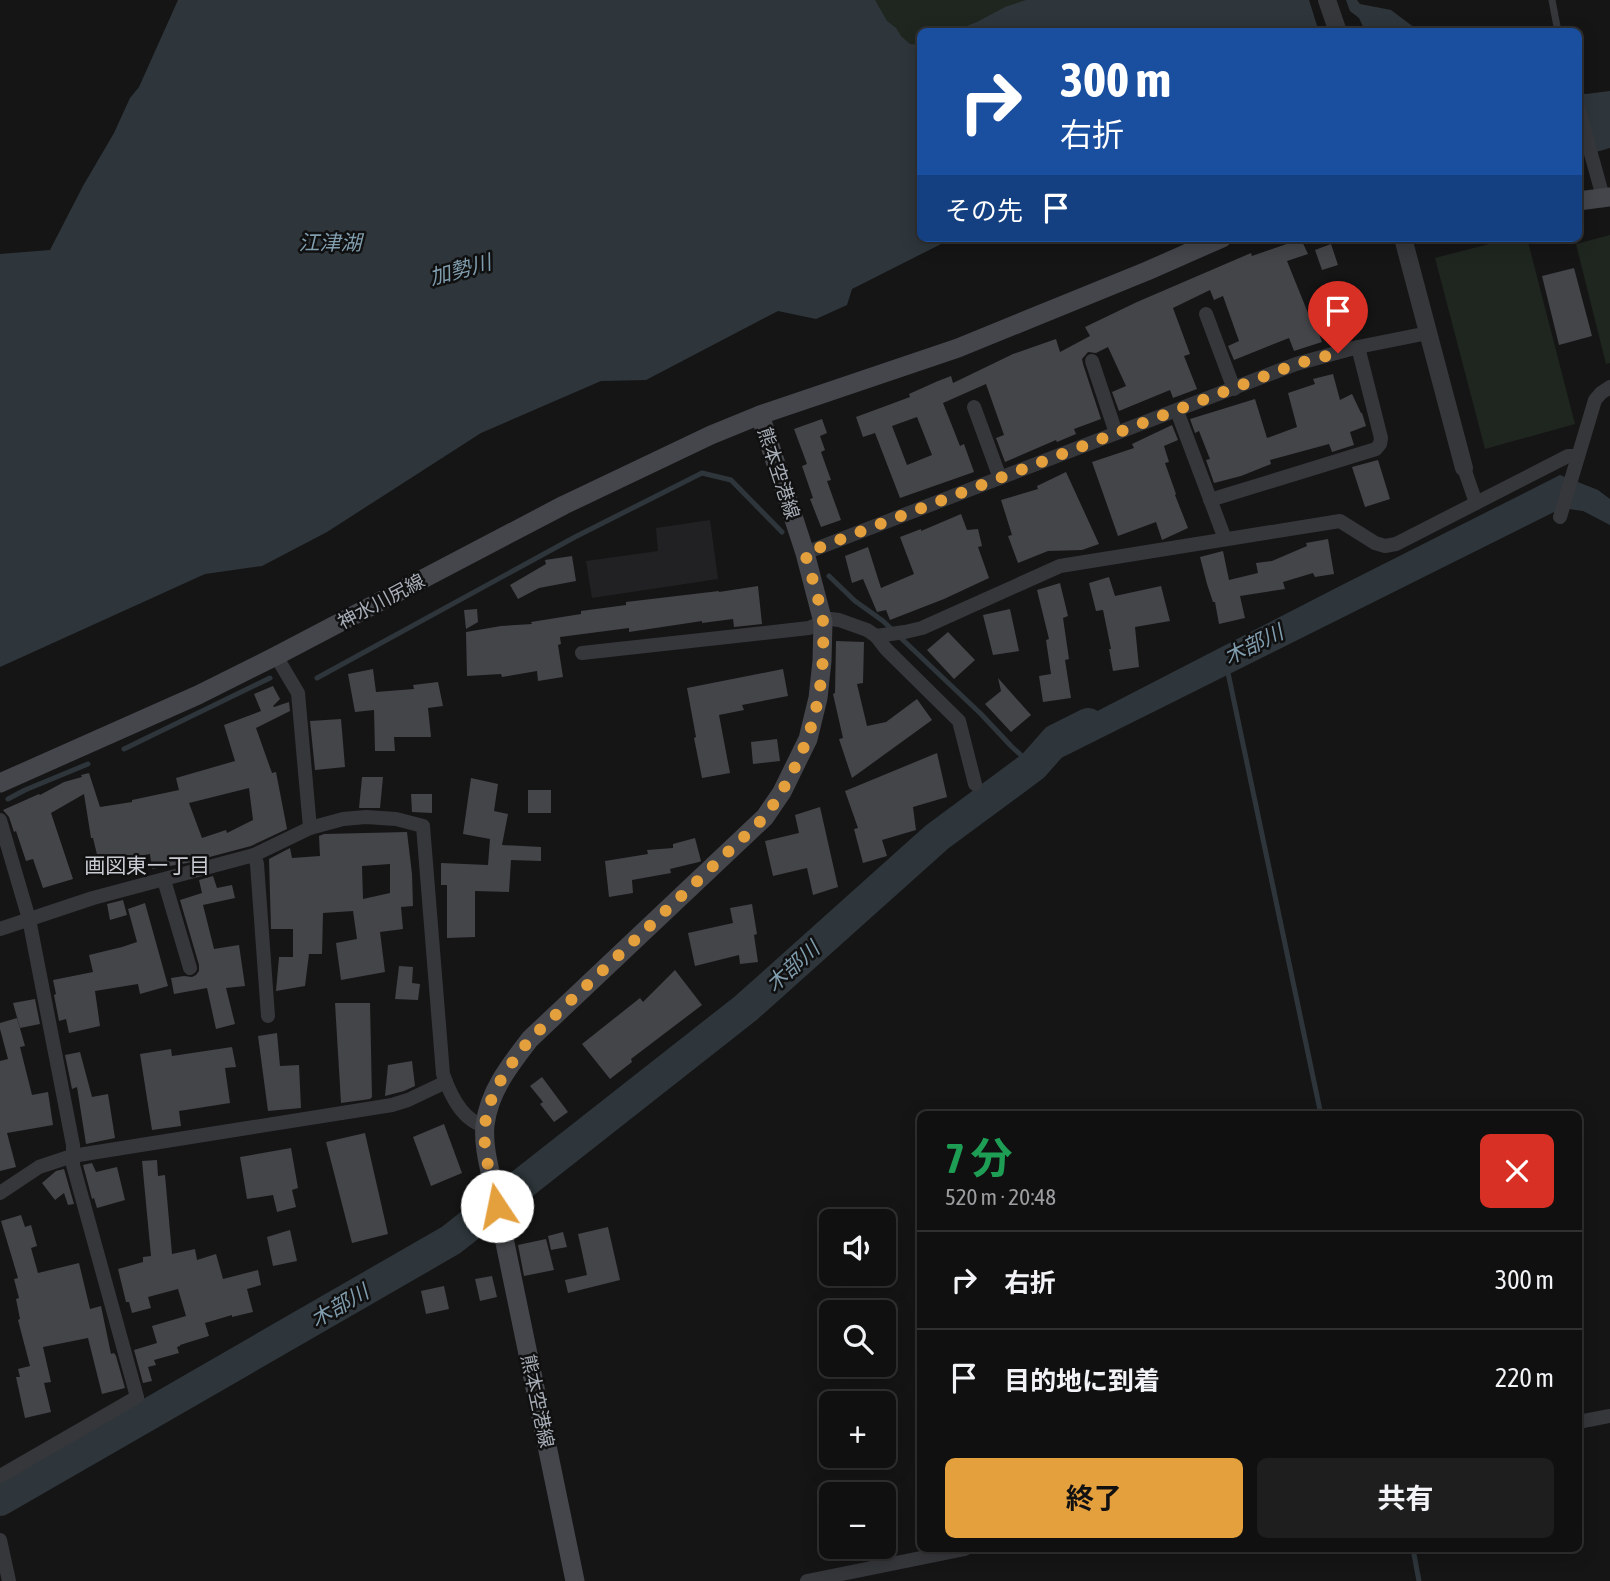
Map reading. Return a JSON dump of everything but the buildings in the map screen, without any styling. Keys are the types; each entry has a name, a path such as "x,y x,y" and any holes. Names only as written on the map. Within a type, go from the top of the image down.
{"main road":[{"path":"1582,200 1604,192"},
{"name":"熊本空港線","path":"575,1581 500,1221 485,1126 495,1089 530,1039 765,817 782,792 808,739 820,686 823,622 805,553 760,415 958,348 1213,242"},
{"name":"神水川尻線","path":"0,783 198,695 564,505 711,435 760,415"}],"street":[{"path":"1327,0 1337,28"},
{"path":"1582,120 1604,192"},
{"path":"1405,242 1464,468 1476,503"},
{"path":"1206,314 1234,389"},
{"path":"805,553 1296,364 1358,347 1428,333"},
{"path":"1210,500 1376,449 1381,438 1358,347"},
{"path":"1093,362 1116,433"},
{"path":"1561,515 1595,400 1610,387"},
{"path":"974,408 1000,478"},
{"path":"1177,411 1225,539"},
{"path":"582,653 809,628 831,619 879,635 905,632 922,628 1060,566 1340,521 1375,543 1385,546 1396,544 1568,456 1578,456"},
{"path":"879,635 886,649 959,721 975,785"},
{"path":"276,656 298,693 310,828"},
{"path":"0,929 93,898 254,855 310,828 342,820 366,817 396,819 423,826 443,1074 460,1108 471,1121 485,1126"},
{"path":"0,820 29,919 73,1145 72,1165 137,1397 0,1476"},
{"path":"254,855 257,864 268,1016"},
{"path":"164,880 190,968"},
{"path":"0,1193 39,1167 72,1156 392,1105 446,1082"},
{"path":"1582,1421 1610,1416"},
{"path":"0,1540 9,1581"},
{"path":"807,1581 950,1552"}],"lane":[{"path":"1552,0 1557,28"}],"shaded area":[{"path":"869,0 1043,0 979,28 917,28 917,48 902,45"},
{"path":"1610,235 1610,363 1606,364 1576,244"},
{"path":"1497,242 1528,242 1575,424 1485,449 1435,258"},
{"path":"710,520 718,579 592,598 586,561 658,551 656,528"}],"water":[{"name":"江津湖","path":"178,0 875,0 887,21 901,36 910,44 917,45 917,242 945,242 852,289 847,305 816,319 778,311 646,380 601,381 481,433 327,532 262,566 205,574 0,667 0,254 50,250 114,133 130,98 139,87"},
{"path":"1026,0 1357,0 1360,4 1391,10 1415,28 961,28"},
{"path":"1610,91 1610,148 1582,156 1582,93"},
{"path":"1560,475 1598,490 1610,499 1610,525 1583,511 1562,508 1061,758 1045,738 1338,587"}],"pier":[{"path":"1309,0 1346,0 1350,11 1359,18 1364,28 1318,28"}],"waterway":[{"path":"317,678 575,537 702,473 731,480 782,532"},
{"path":"829,576 855,601 883,621 1033,766"},
{"path":"1227,668 1320,1111"},
{"path":"124,749 270,678"},
{"name":"木部川","path":"0,1500 451,1240 746,1008 937,837 1033,766 1056,740 1088,724"},
{"path":"8,799 88,764"},
{"path":"1414,1552 1419,1581"}],"district":[{"name":"画図東一丁目","path":"147,865"}],"route":[{"path":"497,1206 485,1126 495,1089 506,1070 530,1039 765,817 782,792 808,739 818,698 823,622 805,553 1296,364 1338,353"}],"water label":[{"name":"加勢川","path":"460,269"}]}
